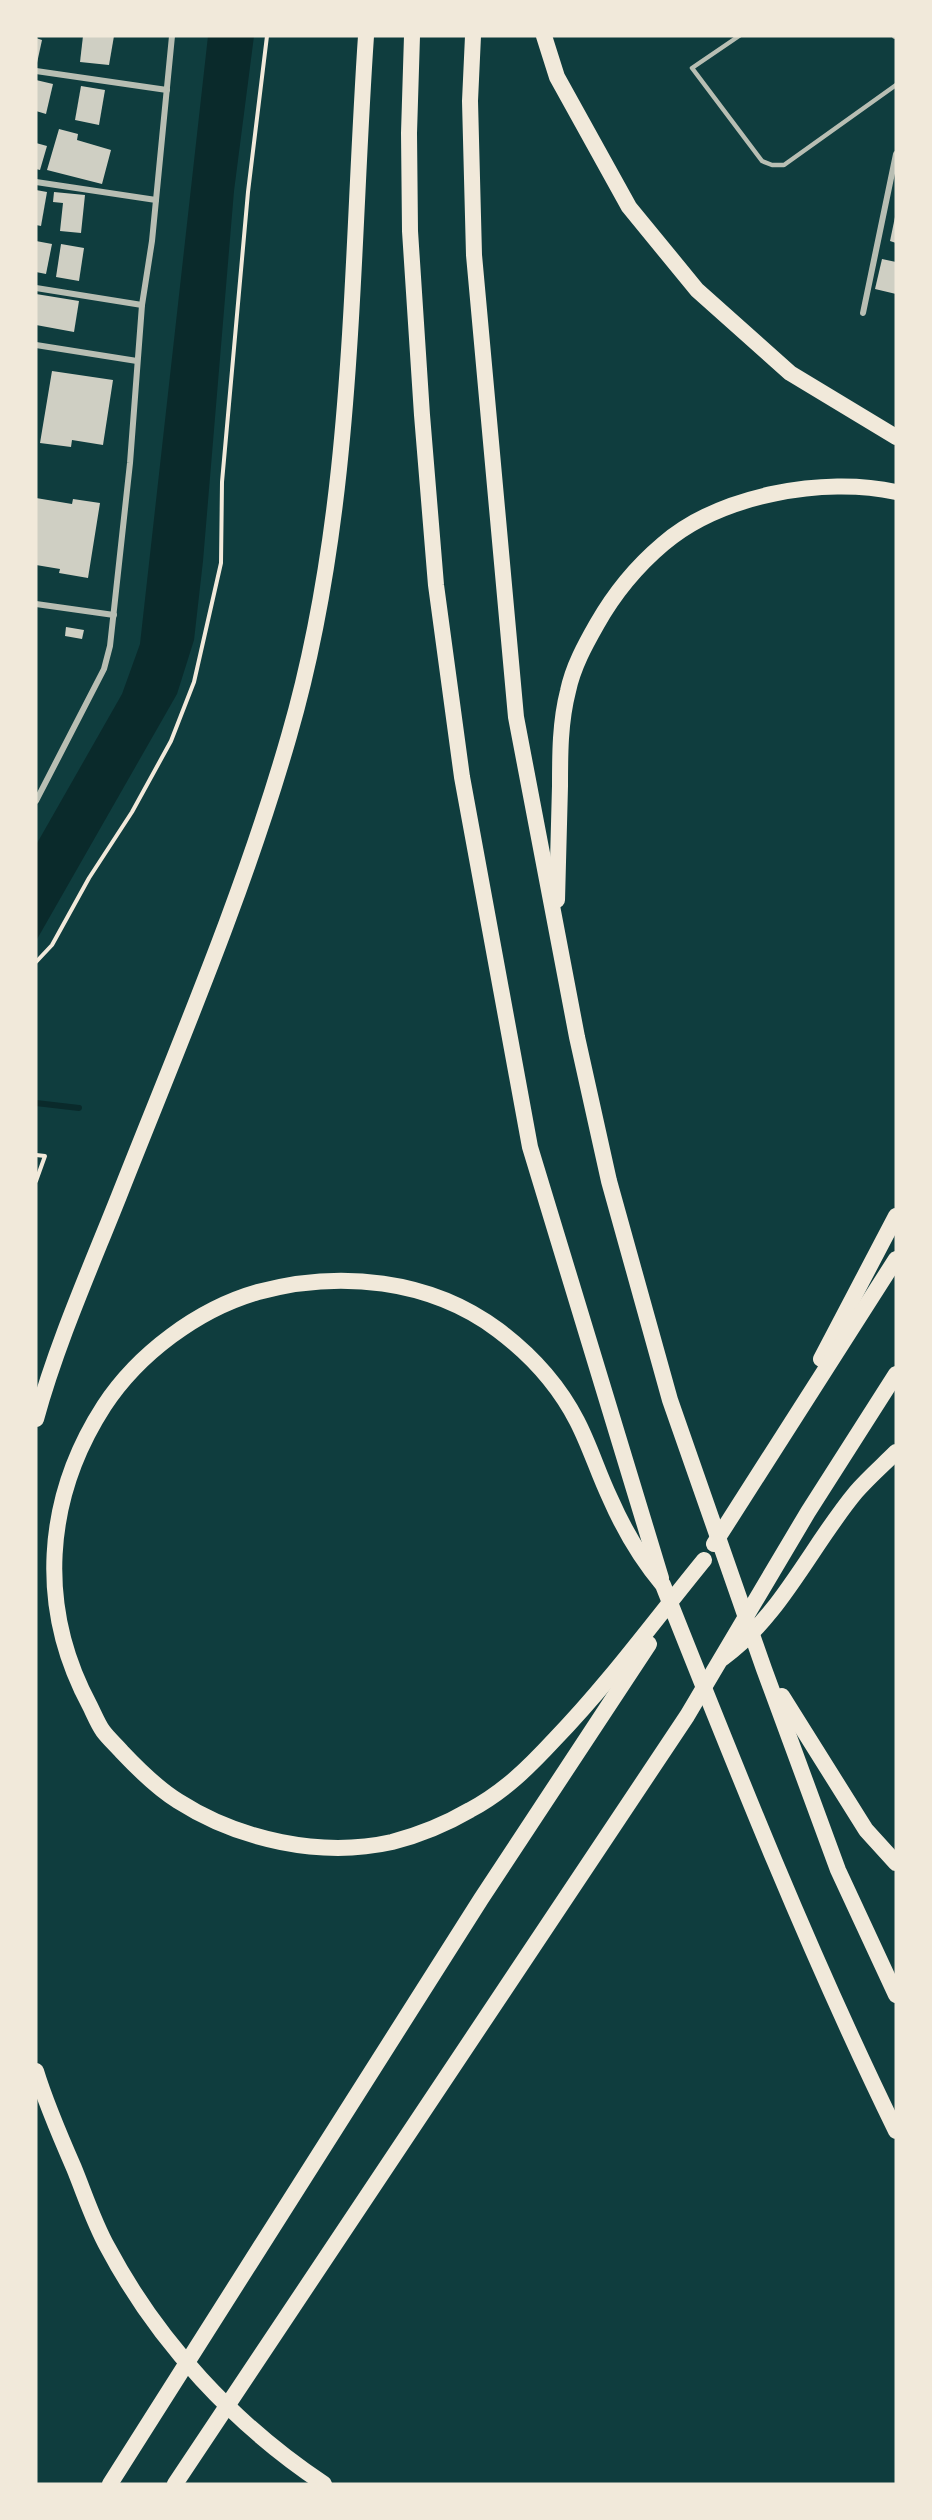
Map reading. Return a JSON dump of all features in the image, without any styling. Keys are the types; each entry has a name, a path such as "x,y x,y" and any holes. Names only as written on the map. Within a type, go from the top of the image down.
{"highway":[{"path":"36,1419 39,1402 223,932 256,840 290,735 317,626 330,550 348,368 366,36"},
{"path":"412,36 409,133 410,231 436,585 462,777 530,1147 663,1585 747,1796 848,2033 896,2131"},
{"path":"473,36 471,101 474,255 516,717 557,937 609,1180 670,1400 764,1669 838,1870 896,1995"},
{"path":"544,36 557,77 629,207 697,290 790,373 896,437"},
{"path":"557,937 560,740 568,690 584,645 608,606 635,571 664,542 703,518 745,500 790,489 838,485 896,492"},
{"path":"767,1462 896,1216"},
{"path":"110,2484 488,1889 704,1560 896,1259"},
{"path":"663,1585 642,1560 610,1499 577,1420 551,1382 521,1348 494,1326 455,1305 415,1291 378,1282 337,1279 276,1287 249,1295 174,1334 148,1354 115,1389 87,1434 68,1477 57,1521 54,1568 56,1609 65,1650 79,1686 104,1732 142,1773 176,1800 215,1821 266,1839 310,1846 348,1846 391,1842 435,1827 472,1810 508,1786 587,1706 704,1560"},
{"path":"175,2484 687,1716 896,1374"},
{"path":"718,1662 744,1642 796,1576 857,1491 896,1452"},
{"path":"764,1669 866,1830 896,1863"},
{"path":"36,2071 45,2101 107,2247 141,2305 174,2348 238,2416 324,2484"}],"street":[{"path":"36,801 104,669 110,646 130,463 142,305 156,200 172,36"},
{"path":"36,71 167,90"},
{"path":"863,313 896,154"},
{"path":"36,182 156,200"},
{"path":"36,288 142,305"},
{"path":"36,345 137,361"},
{"path":"36,604 114,615"}],"lane":[{"path":"739,36 692,68 762,161 772,165 784,165 896,85"}],"path":[{"path":"36,962 52,945 89,878 132,812 171,741 194,682 221,563 222,482 248,192 267,36"},
{"path":"36,1155 45,1156 36,1181"}],"water":[{"path":"208,36 254,36 234,191 203,561 194,640 177,694 36,941 36,845 122,694 140,644"}],"building":[{"path":"83,36 114,36 109,65 80,62"},
{"path":"36,38 42,40 37,63 36,62"},
{"path":"36,80 53,84 46,114 36,111"},
{"path":"81,86 105,90 99,125 75,120"},
{"path":"59,129 78,134 77,140 111,150 102,184 47,170"},
{"path":"36,143 47,146 40,170 36,169"},
{"path":"36,190 47,192 41,226 36,225"},
{"path":"54,192 85,195 81,233 60,231 63,203 53,202"},
{"path":"896,217 896,243 890,241"},
{"path":"36,241 52,244 46,274 36,272"},
{"path":"61,244 84,248 79,281 56,277"},
{"path":"882,259 896,262 896,294 875,289"},
{"path":"36,294 79,301 74,332 36,325"},
{"path":"52,371 113,380 103,445 72,440 71,447 40,443"},
{"path":"36,498 72,504 73,499 100,503 88,578 59,573 60,569 36,565"},
{"path":"66,627 84,630 82,639 65,636"}],"waterway":[{"path":"36,1103 79,1108"}]}
